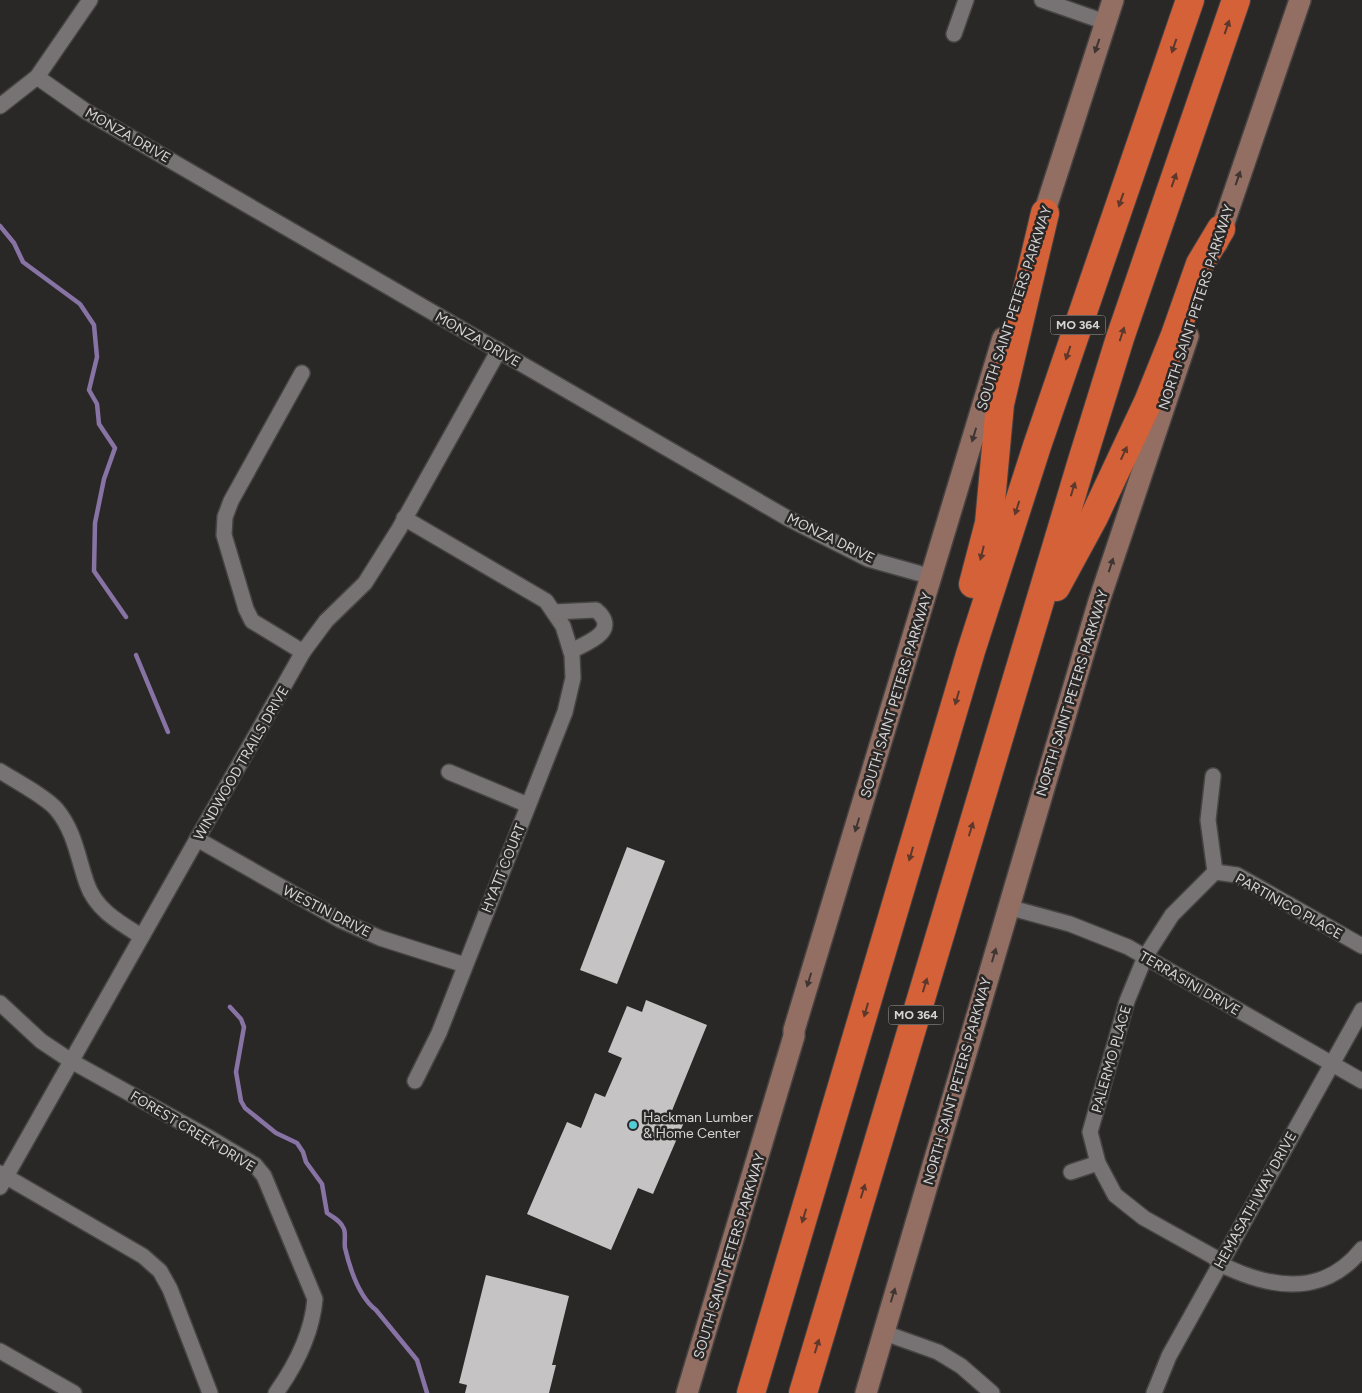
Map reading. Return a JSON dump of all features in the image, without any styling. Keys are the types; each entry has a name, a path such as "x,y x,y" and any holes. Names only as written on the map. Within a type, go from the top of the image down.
{"highway":[{"name":"MO 364","path":"751,1393 971,651 1037,446 1190,0"},
{"name":"MO 364","path":"803,1393 1120,338 1236,0"},
{"path":"971,651 971,592 983,554 989,523 1000,404 1021,321 1044,213"},
{"path":"1029,636 1094,517 1162,370 1200,264 1221,229"}],"main road":[{"name":"NORTH SAINT PETERS PARKWAY","path":"866,1393 882,1332 1099,601 1212,267 1221,229 1300,0"},
{"name":"SOUTH SAINT PETERS PARKWAY","path":"687,1393 789,1055 794,1030 1009,319 1108,6"}],"street":[{"path":"0,106 37,77 90,0"},
{"path":"954,34 966,0"},
{"path":"1042,0 1108,6"},
{"name":"MONZA DRIVE","path":"37,77 87,112 789,519 868,558 932,577"},
{"name":"WINDWOOD TRAILS DRIVE","path":"2,1179 303,652 326,621 365,583 499,350"},
{"path":"302,373 231,501 225,517 224,535 246,609 252,621 303,652"},
{"name":"HYATT COURT","path":"404,518 546,601 563,626 571,650 574,678 565,712 464,965 439,1033 415,1082"},
{"path":"554,612 596,610 604,618 605,626 601,634 571,650"},
{"path":"0,770 56,809 75,842 88,886 98,902 111,917 142,936"},
{"path":"450,772 528,804"},
{"path":"1145,957 1172,915 1215,872 1208,820 1213,776"},
{"name":"WESTIN DRIVE","path":"196,839 340,920 380,938 464,965"},
{"name":"PARTINICO PLACE","path":"1215,872 1237,875 1362,946"},
{"name":"TERRASINI DRIVE","path":"1008,907 1070,924 1128,948 1362,1081"},
{"name":"PALERMO PLACE","path":"1145,957 1127,1001 1090,1132 1098,1162 1114,1195 1144,1218 1214,1257 1220,1265 1268,1283 1295,1285 1321,1280 1350,1263 1362,1249"},
{"name":"FOREST CREEK DRIVE","path":"0,1002 41,1041 71,1061 208,1137 255,1166 264,1176 315,1299 314,1314 300,1354 276,1393"},
{"name":"HEMASATH WAY DRIVE","path":"1154,1393 1169,1356 1362,1010"},
{"path":"1071,1172 1098,1162"},
{"path":"2,1179 143,1256 160,1271 187,1328 210,1393"},
{"path":"882,1332 938,1352 961,1366 992,1393"},
{"path":"0,1351 74,1393"}],"building":[{"path":"627,847 665,861 617,984 580,970"},
{"name":"Hackman Lumber & Home Center","path":"646,1000 707,1025 671,1113 685,1120 653,1194 638,1188 611,1250 527,1214 567,1122 581,1128 595,1093 605,1097 622,1058 608,1052 627,1006 642,1012"},
{"path":"486,1275 569,1296 552,1365 556,1365 549,1393 465,1393 467,1385 459,1383"}],"waterway":[{"path":"0,226 14,243 23,262 80,304 94,325 97,357 89,390 97,404 99,424 115,448 104,479 95,523 94,571 126,617"},
{"path":"136,655 168,732"},
{"path":"230,1007 241,1019 244,1027 236,1072 241,1101 245,1108 276,1133 297,1143 303,1152 306,1162 322,1184 327,1213 343,1226 347,1256 360,1290 417,1360 427,1393"}],"place":[{"name":"Hackman Lumber & Home Center","path":"633,1125"}]}
